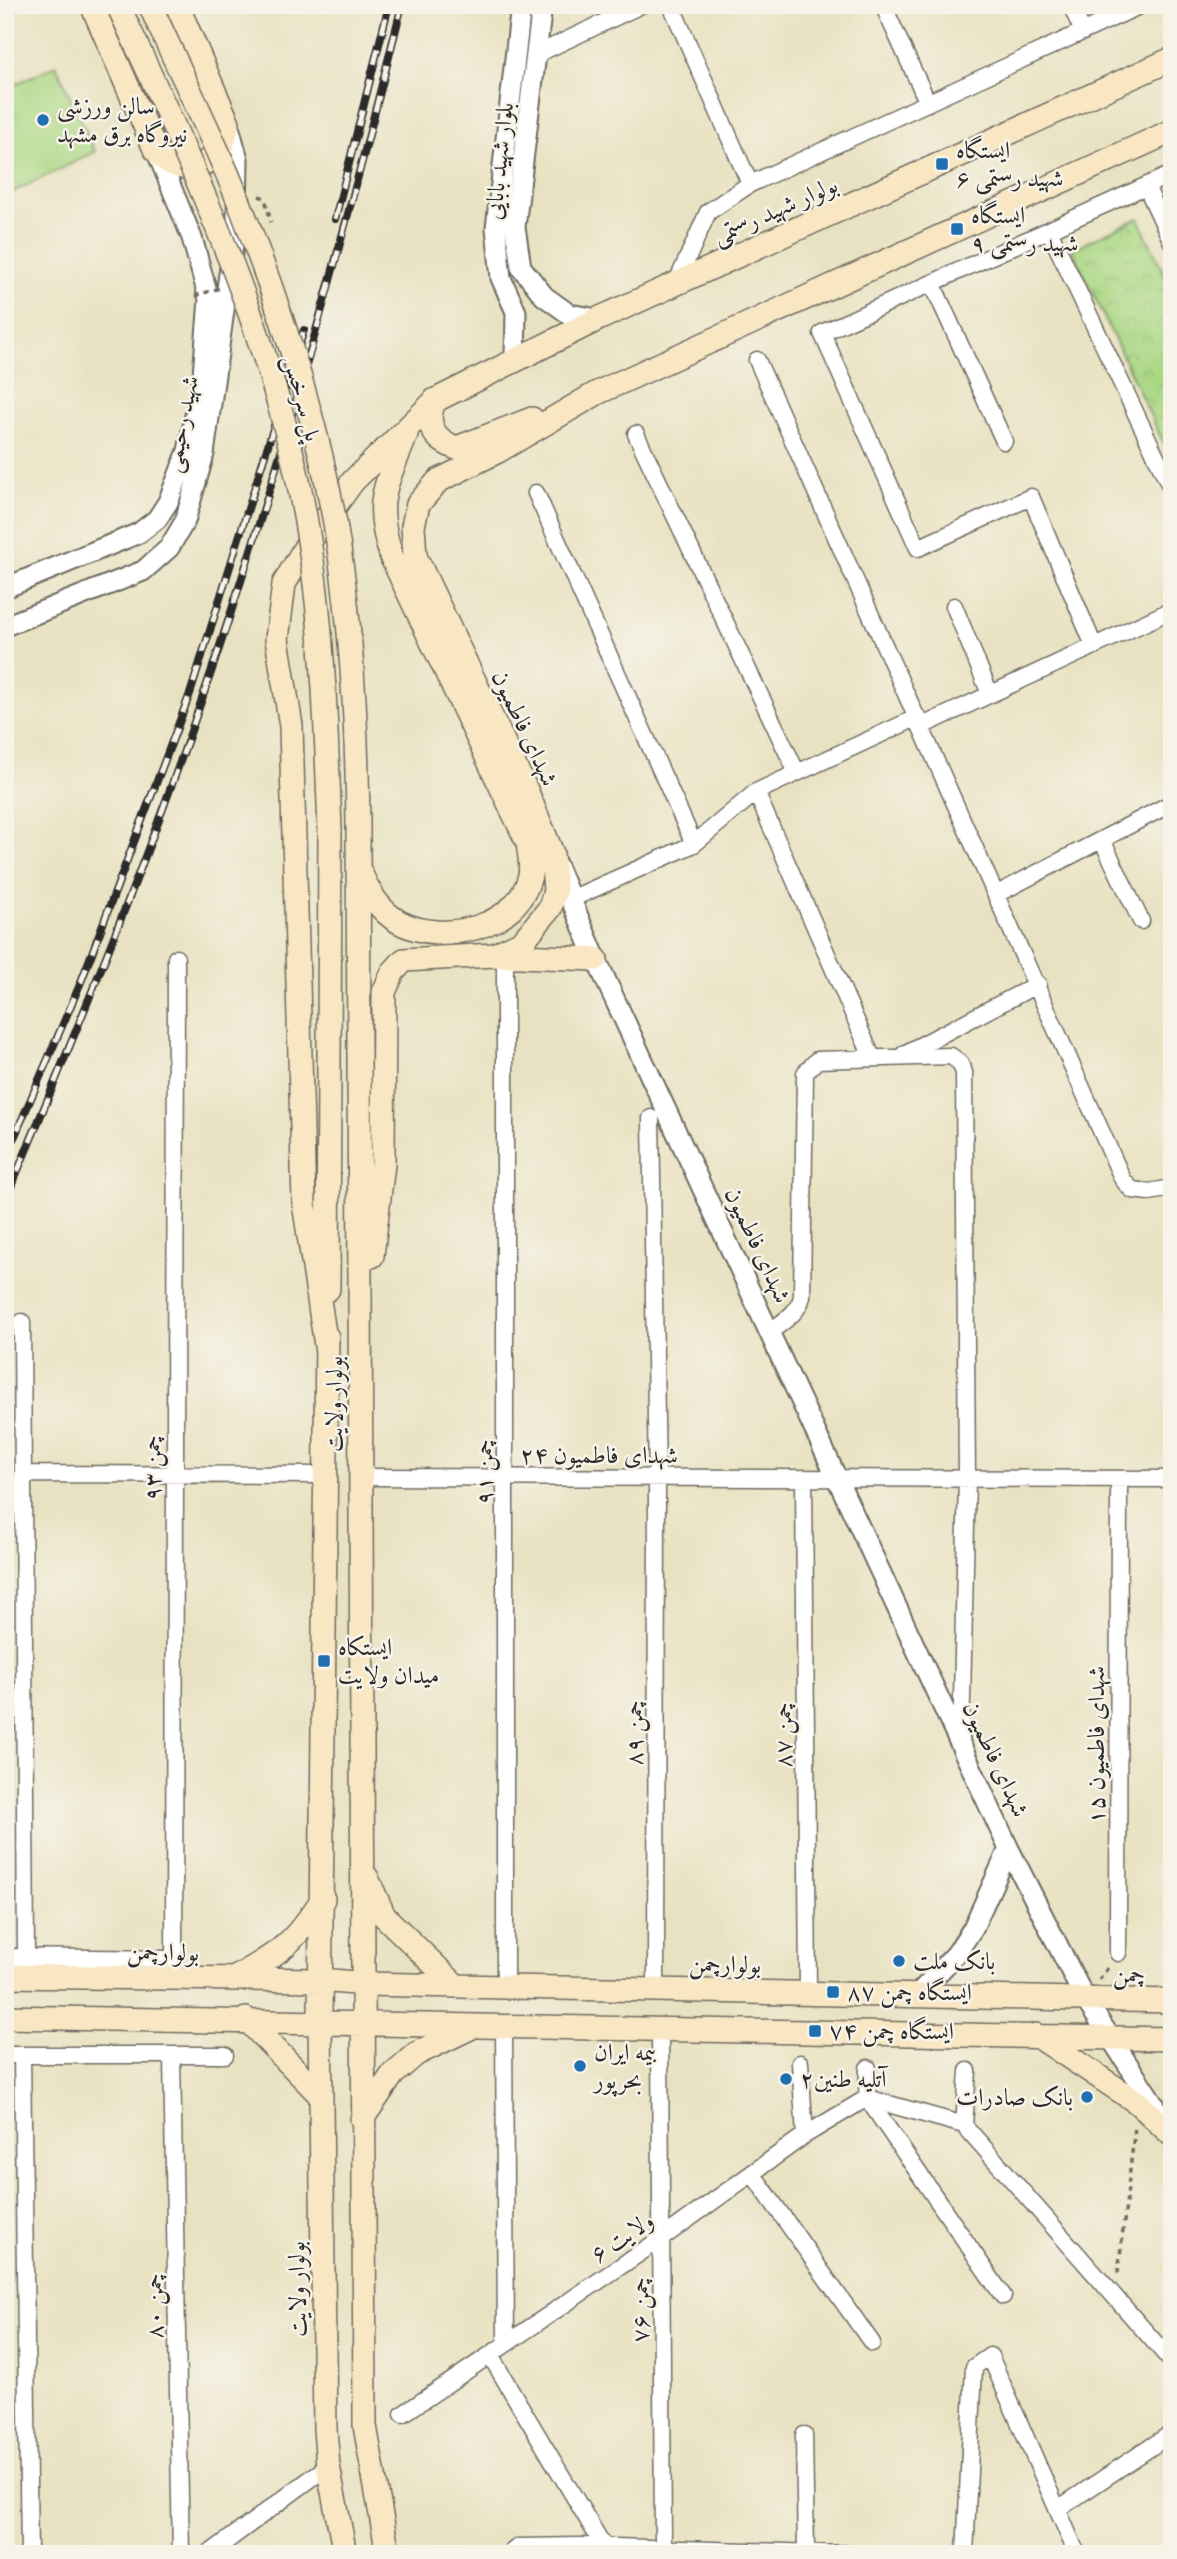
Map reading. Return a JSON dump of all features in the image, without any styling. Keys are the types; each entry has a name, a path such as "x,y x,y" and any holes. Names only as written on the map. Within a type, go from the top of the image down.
{"main road":[{"path":"92,5 155,149 173,166 198,167 221,151 228,123 177,5"},
{"name":"پل سرخس","path":"118,5 222,237 273,385 308,531 318,605 325,681 330,830"},
{"name":"پل سرخس","path":"150,5 248,226 292,356 320,458 335,522 348,618 358,824"},
{"name":"بولوار شهید رستمی","path":"327,1352 304,1203 292,752 278,639 284,584 306,546 353,481 436,400 515,358 598,319 1172,59"},
{"path":"436,400 430,411 430,424 435,436 444,444 457,448 597,393 1172,131"},
{"name":"شهدای فاطمیون","path":"552,853 527,792 415,556 413,526 418,504 438,481 498,451 597,393"},
{"path":"358,868 370,895 383,910 399,922 424,931 482,926 508,913 520,898 530,874 528,843 392,558 381,524 383,493 410,426"},
{"name":"بولوار ولایت","path":"358,824 365,2022"},
{"name":"بولوار ولایت","path":"330,830 320,2021 328,2466 345,2554"},
{"path":"500,957 522,942 550,908 555,891 552,853"},
{"path":"360,1346 383,1164 384,992 393,972 404,961 500,957 596,959"},
{"path":"363,1870 384,1916 455,1985"},
{"path":"234,1979 276,1955 297,1937 323,1899"},
{"name":"بولوارچمن","path":"5,1976 174,1968 234,1979 321,1980 365,1984 919,1993 1085,1999"},
{"name":"چمن","path":"1085,1999 1172,2001"},
{"path":"5,2017 246,2019 1172,2039"},
{"path":"246,2019 321,2095"},
{"path":"365,2022 362,2119 365,2426 388,2554"},
{"path":"362,2119 393,2074 416,2054 476,2025"},
{"path":"1036,2035 1138,2103 1172,2133"}],"street":[{"name":"بلوار شهید بابایی","path":"515,358 516,312 501,278 496,228 521,5"},
{"name":"بلوار شهید بابایی","path":"542,5 516,227 522,267 544,296 569,314 598,319"},
{"path":"535,55 641,5"},
{"path":"671,5 750,184"},
{"path":"883,5 928,103"},
{"path":"1071,5 1083,32"},
{"path":"676,284 708,212 750,184 1141,5"},
{"name":"شهید رحیمی","path":"5,626 143,571 169,548 185,521 204,454 237,217 238,159 228,123"},
{"name":"شهید رحیمی","path":"5,587 139,533 157,519 168,502 188,451 203,375 209,299 192,238 155,149"},
{"path":"1094,646 1031,496 918,548 822,333 1172,174"},
{"path":"1146,186 1172,242"},
{"path":"1049,230 1172,491"},
{"path":"932,283 1004,442"},
{"path":"757,360 1038,984 1123,1180 1132,1190 1149,1192 1172,1188"},
{"path":"636,434 797,773"},
{"path":"536,493 694,844"},
{"path":"954,606 990,694"},
{"path":"571,899 694,844 756,792 920,721 990,694 1172,610"},
{"path":"756,792 872,1057"},
{"path":"997,894 1172,803"},
{"path":"1102,840 1141,921"},
{"name":"شهدای فاطمیون","path":"552,853 596,959 1009,1849 1085,1999 1111,2039"},
{"name":"چمن ۹۱","path":"500,957 507,1477 505,1986"},
{"name":"چمن ۹۳","path":"174,1968 176,958"},
{"path":"901,1055 1038,984"},
{"path":"769,1332 794,1312 800,1305 802,1296 805,1073 808,1066 817,1060 901,1055 951,1056 959,1062 964,1072 967,1479 961,1744"},
{"name":"چمن ۸۹","path":"651,1118 657,1478 656,1989"},
{"path":"22,1322 26,1957"},
{"path":"23,1475 325,1475"},
{"name":"شهدای فاطمیون ۲۴","path":"360,1477 1172,1479"},
{"name":"چمن ۸۷","path":"804,1478 808,1992"},
{"name":"شهدای فاطمیون ۱۵","path":"1118,1953 1119,1479"},
{"path":"919,1993 956,1954 973,1928 1009,1849"},
{"path":"5,1956 174,1968"},
{"path":"504,2026 506,2344"},
{"name":"چمن ۷۶","path":"660,2030 663,2548"},
{"path":"1111,2039 1172,2133"},
{"path":"5,2055 172,2058 225,2055"},
{"path":"22,2055 29,2554"},
{"name":"چمن ۸۰","path":"172,2058 181,2554"},
{"path":"800,2063 805,2135"},
{"path":"868,2068 867,2098 1003,2296"},
{"path":"964,2125 968,2071"},
{"path":"867,2098 964,2125 1172,2362"},
{"name":"ولایت ۶","path":"403,2414 662,2238 805,2135 867,2098"},
{"path":"752,2173 872,2343"},
{"path":"490,2355 604,2547"},
{"path":"965,2554 974,2367 990,2356 1077,2554"},
{"path":"1058,2509 1172,2433"},
{"path":"804,2435 806,2552"},
{"path":"209,2554 328,2466"},
{"path":"509,2554 518,2547 582,2550 604,2547 851,2554"}],"path":[{"path":"1085,1999 1118,1953"},
{"path":"1115,2296 1138,2103"}],"green space":[{"name":"سالن ورزشی نیروگاه برق مشهد","path":"56,65 95,152 5,196 5,89"},
{"path":"1138,218 1172,291 1172,461 1072,249"}],"railway":[{"path":"335,219 389,5"},
{"path":"5,1201 133,889 231,614 310,354 402,5"},
{"path":"5,1159 81,982 191,691 304,330"}],"place":[{"name":"سالن ورزشی نیروگاه برق مشهد","path":"43,120"},
{"name":"ایستگاه شهید رستمی ۶","path":"942,164"},
{"name":"ایستگاه شهید رستمی ۹","path":"957,229"},
{"name":"ایستکاه میدان ولایت","path":"324,1661"},
{"name":"بانک ملت","path":"899,1961"},
{"name":"ایستگاه چمن ۸۷","path":"833,1992"},
{"name":"ایستگاه چمن ۷۴","path":"815,2031"},
{"name":"بيمه ايران بحرپور","path":"580,2066"},
{"name":"آتلیه طنین۲","path":"786,2079"},
{"name":"بانک صادرات","path":"1087,2097"}]}
